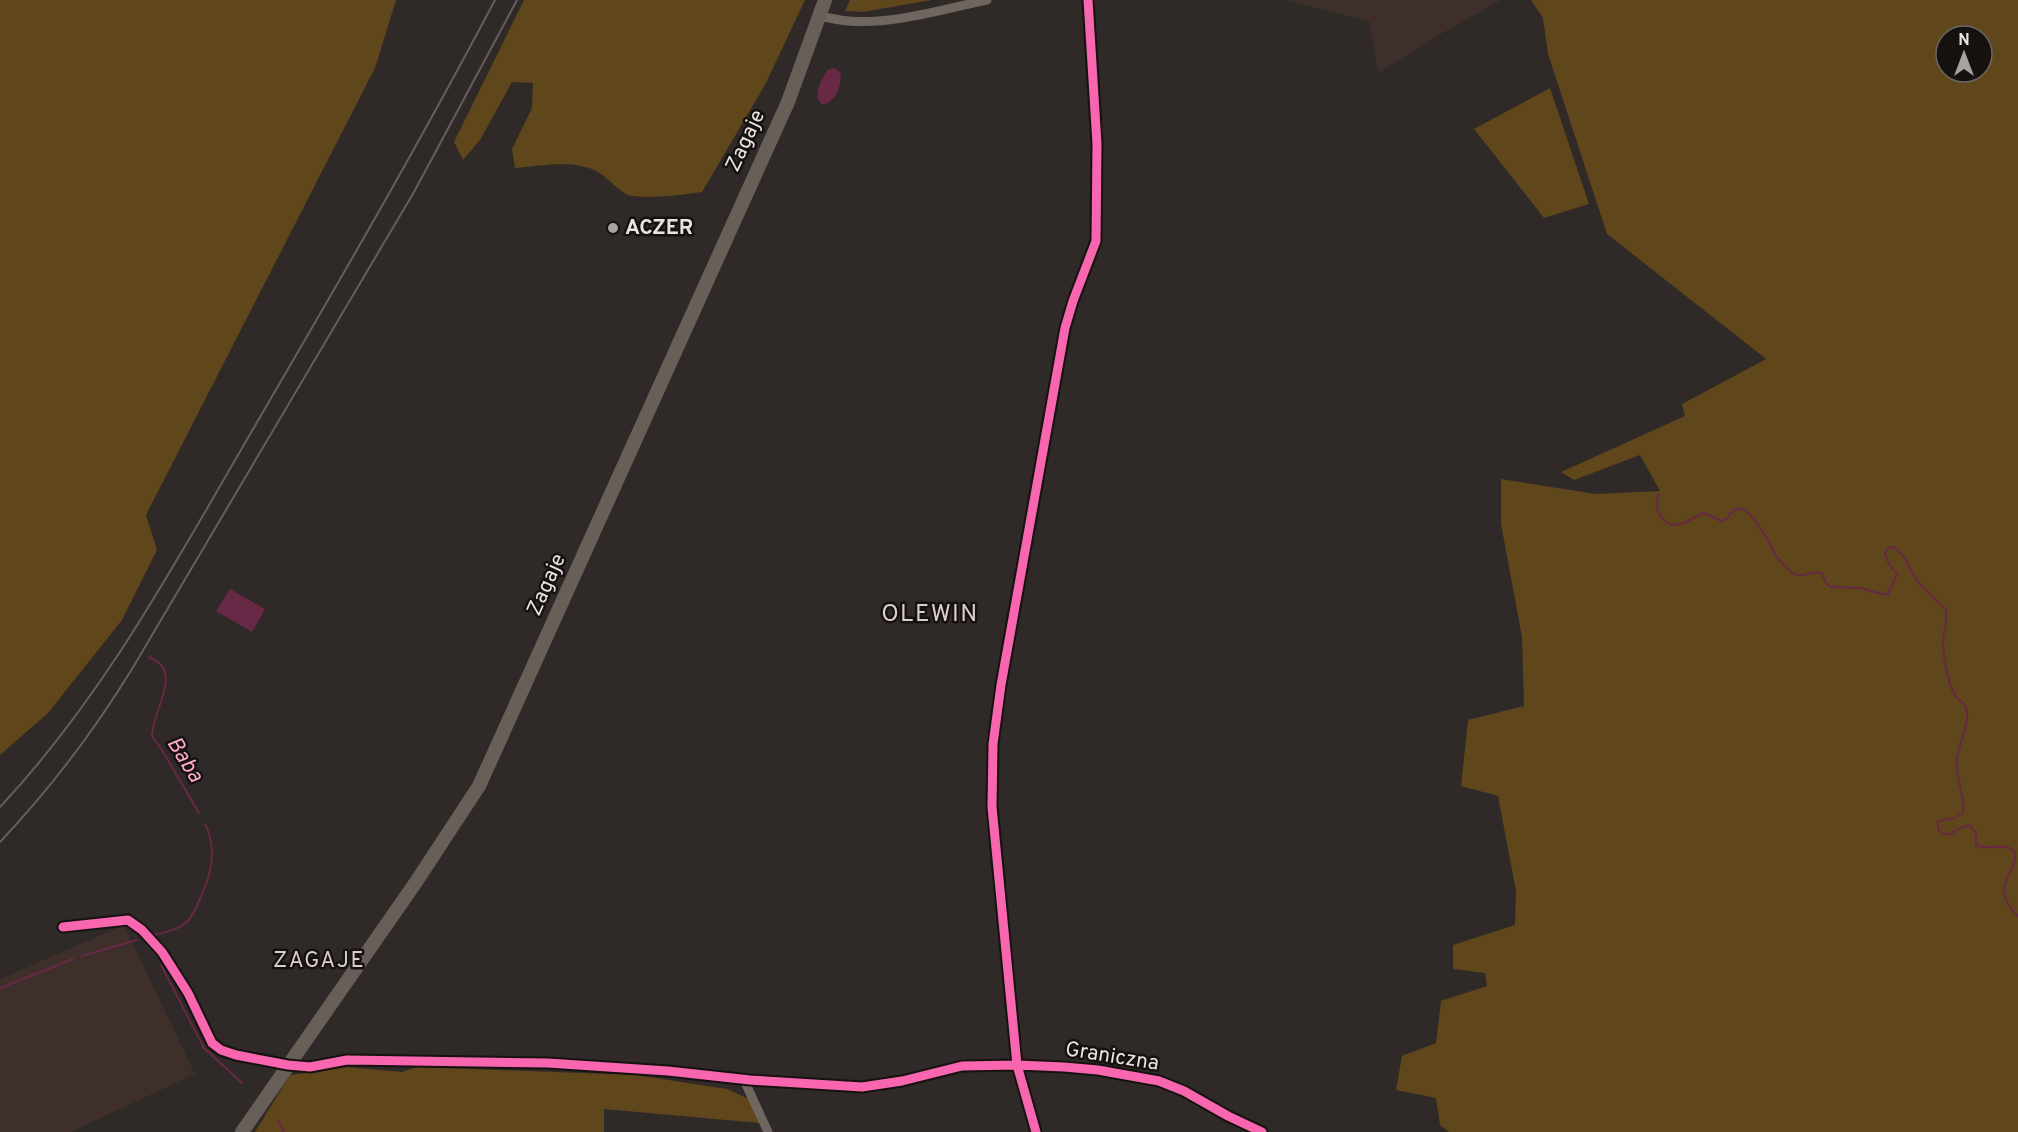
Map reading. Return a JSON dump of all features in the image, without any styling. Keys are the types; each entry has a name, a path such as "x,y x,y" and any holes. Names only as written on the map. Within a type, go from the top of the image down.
{"main road":[{"name":"Zagaje","path":"242,1132 416,882 479,786 788,102 825,0"}],"street":[{"path":"820,16 847,21 889,19 987,0"},
{"path":"1036,1132 1017,1065 992,807 993,744 1001,686 1065,328 1096,241 1097,144 1088,0"},
{"name":"Graniczna","path":"63,927 128,920 142,930 166,958 188,993 212,1043 221,1050 236,1055 288,1065 310,1067 347,1060 548,1064 862,1087 902,1081 962,1066 1017,1065 1098,1070 1159,1081 1184,1091 1262,1132"},
{"path":"744,1080 768,1132"}],"shaded area":[{"path":"0,0 396,0 375,68 146,515 157,550 122,620 48,713 0,755"},
{"path":"524,0 805,0 766,83 702,192 649,197 628,195 598,172 589,168 557,164 515,168 512,149 532,108 533,83 512,82 480,140 463,160 454,142"},
{"path":"850,0 932,0 863,12 845,11"},
{"path":"1285,0 1501,0 1378,73 1369,21"},
{"path":"1531,0 2018,0 2018,1132 1449,1132 1440,1125 1436,1098 1396,1090 1402,1056 1436,1043 1441,1001 1487,986 1485,973 1453,969 1453,945 1515,925 1516,891 1498,796 1461,786 1468,720 1524,706 1522,637 1501,524 1501,479 1596,494 1660,491 1640,455 1574,480 1561,472 1685,416 1682,404 1766,359 1607,234 1548,54 1543,18"},
{"path":"834,68 840,72 839,87 831,101 822,104 817,96 818,87 827,70"},
{"path":"1550,88 1589,204 1544,218 1474,129"},
{"path":"230,589 265,609 252,632 216,611"},
{"path":"124,925 195,1074 71,1132 0,1132 0,979"},
{"path":"347,1067 402,1072 416,1067 636,1075 727,1089 749,1099 759,1123 604,1109 604,1132 255,1132 290,1075"}],"waterway":[{"path":"1659,494 1656,503 1658,512 1671,525 1682,524 1704,513 1721,521 1727,519 1734,510 1741,509 1756,521 1777,557 1789,571 1797,575 1821,573 1831,587 1860,588 1888,594 1897,574 1889,564 1885,553 1888,548 1894,547 1901,554 1919,583 1946,609 1943,641 1947,671 1950,685 1956,697 1965,706 1967,714 1957,765 1963,812 1955,818 1938,821 1938,830 1947,835 1964,826 1970,826 1976,833 1976,845 2012,849 2015,853 2015,860 2004,889 2009,906 2018,916"},
{"name":"Baba","path":"149,657 161,665 166,680 152,736 199,813"},
{"name":"Baba","path":"152,935 171,931 183,925 195,909 210,873 211,843 205,824"},
{"name":"Baba","path":"82,956 137,940"},
{"name":"Baba","path":"0,988 73,959"},
{"path":"161,965 204,1048 242,1083"},
{"path":"278,1120 284,1132"}],"railway":[{"path":"0,807 72,721 135,629 374,220 495,0"},
{"path":"0,842 70,759 132,669 414,192 517,0"}],"cycle path":[{"path":"1036,1132 1017,1065 992,807 993,744 1001,685 1065,328 1096,241 1097,144 1088,0"},
{"path":"63,927 128,920 142,930 162,952 188,993 212,1043 221,1050 236,1055 288,1065 310,1067 347,1060 548,1063 862,1087 902,1081 962,1066 1064,1067 1098,1070 1159,1081 1184,1091 1262,1132"}],"place":[{"name":"ACZER","path":"613,228"}],"district":[{"name":"OLEWIN","path":"930,615"},
{"name":"ZAGAJE","path":"319,961"}]}
